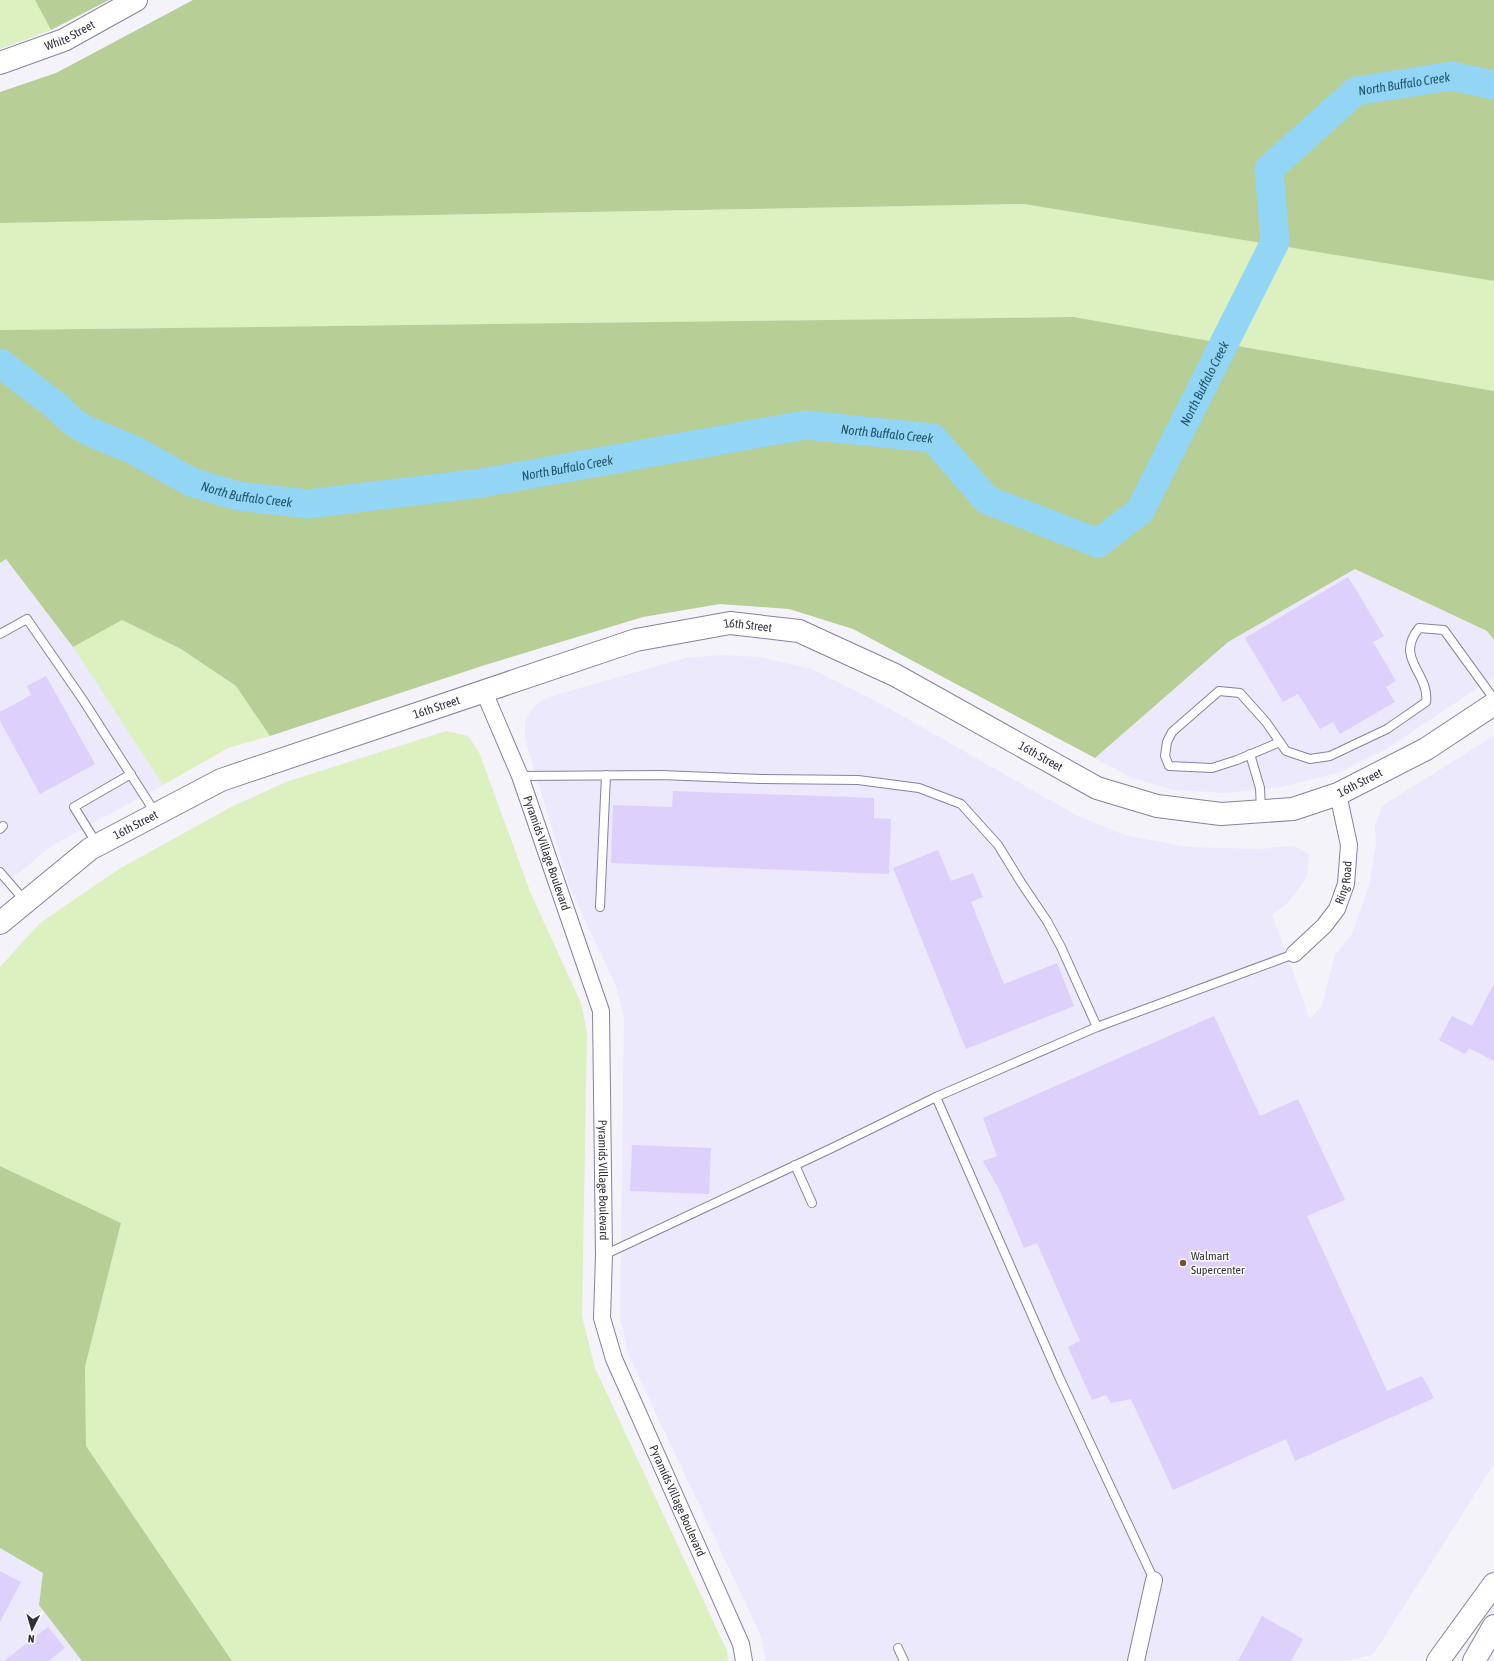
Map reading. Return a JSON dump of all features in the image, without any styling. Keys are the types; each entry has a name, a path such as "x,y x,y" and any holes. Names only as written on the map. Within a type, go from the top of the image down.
{"main road":[{"name":"White Street","path":"0,63 64,40 136,0"},
{"name":"16th Street","path":"0,923 90,849 221,780 636,640 730,623 799,631 894,675 1097,788 1157,806 1221,814 1293,809 1338,794 1426,749 1494,704"},
{"path":"1438,1661 1494,1584"},
{"path":"1474,1661 1494,1626"}],"street":[{"name":"Pyramids Village Boulevard","path":"484,692 520,776 601,1011 604,1255 602,1318 614,1359 741,1644 744,1661"},
{"name":"Ring Road","path":"1294,954 1324,926 1337,909 1346,884 1349,844 1338,794"},
{"path":"1136,1661 1154,1580"}],"lane":[{"path":"0,634 28,619 83,700 156,814"},
{"path":"1280,742 1212,768 1169,766 1165,756 1167,742 1172,732 1219,691 1240,693 1266,722 1280,742 1286,751 1310,759 1330,756 1387,729 1426,702 1427,694 1410,659 1412,637 1419,628 1444,630 1494,699"},
{"path":"1250,754 1260,788 1261,811"},
{"path":"98,845 74,807 131,774"},
{"path":"600,907 606,775"},
{"path":"520,776 661,775 760,779 858,780 919,788 961,804 998,845 1047,921 1061,946 1098,1027"},
{"path":"0,872 25,902"},
{"path":"604,1255 936,1097 1098,1027 1294,954"},
{"path":"936,1097 1060,1379 1154,1580"},
{"path":"795,1165 812,1203"},
{"path":"898,1648 904,1661"}],"shaded area":[{"path":"6,559 73,647 163,785 53,845 0,888 0,563"},
{"path":"1355,569 1487,631 1494,640 1494,677 1388,748 1338,773 1282,787 1227,793 1174,790 1132,778 1095,758 1228,642"},
{"path":"722,655 760,657 812,669 878,702 1076,815 1124,835 1187,847 1260,849 1293,846 1309,854 1307,877 1287,904 1272,914 1310,1019 1322,1005 1335,955 1352,934 1369,887 1376,843 1375,826 1382,806 1494,736 1494,1464 1373,1655 1342,1661 766,1661 761,1636 629,1356 620,1319 624,1017 616,986 570,888 525,739 525,721 535,705 549,697 685,658"},
{"path":"0,1548 44,1573 39,1605 82,1661 0,1661"}],"green space":[{"path":"0,0 35,0 51,30 0,49"},
{"path":"35,0 109,0 51,30"},
{"path":"193,0 1494,0 1494,281 1024,204 0,223 0,92 56,73"},
{"path":"1024,204 1494,281 1494,391 1074,317 0,330 0,223"},
{"path":"1074,317 1494,391 1494,640 1487,631 1355,569 1228,642 1095,758 853,629 789,609 720,604 643,617 485,665 270,736 236,686 181,649 122,620 73,647 6,559 0,563 0,330"},
{"path":"122,620 181,649 236,686 270,736 228,748 163,785 73,647"},
{"path":"446,731 468,736 479,752 531,894 581,1003 587,1031 582,1316 595,1368 727,1651 728,1661 232,1661 86,1446 85,1367 121,1223 0,1166 0,967 40,923 119,869 231,807 286,782"},
{"path":"0,1166 121,1223 85,1367 86,1446 232,1661 82,1661 39,1605 43,1573 0,1548"}],"building":[{"path":"1348,577 1384,636 1373,642 1396,681 1386,687 1395,702 1340,734 1333,722 1320,729 1298,694 1283,702 1245,638"},
{"path":"46,676 95,764 40,794 0,721 0,712 31,695 27,686"},
{"path":"673,791 874,798 874,818 891,819 889,874 611,863 613,805 672,807"},
{"path":"938,850 951,881 973,873 983,897 971,902 1004,984 1057,963 1074,1006 966,1049 893,868"},
{"path":"1494,984 1494,1061 1469,1048 1465,1054 1439,1040 1452,1016 1472,1026"},
{"path":"1214,1016 1260,1116 1298,1099 1345,1200 1307,1216 1387,1391 1422,1376 1434,1398 1295,1461 1286,1439 1173,1490 1131,1399 1111,1403 1106,1395 1092,1400 1068,1347 1080,1341 1037,1243 1024,1248 1000,1191 983,1161 997,1156 983,1118"},
{"path":"632,1145 711,1148 709,1194 630,1191"},
{"path":"0,1571 21,1582 0,1622"},
{"path":"1262,1616 1303,1639 1291,1661 1238,1661"},
{"path":"48,1627 65,1648 48,1661 4,1661"}],"waterway":[{"name":"North Buffalo Creek","path":"0,363 55,405 73,422 90,432 134,450 191,482 238,496 308,504 481,483 805,425 933,438 987,500 1098,543 1140,511 1275,242 1269,169 1356,91 1451,76 1494,85"}],"place":[{"name":"Walmart Supercenter","path":"1183,1263"}]}
